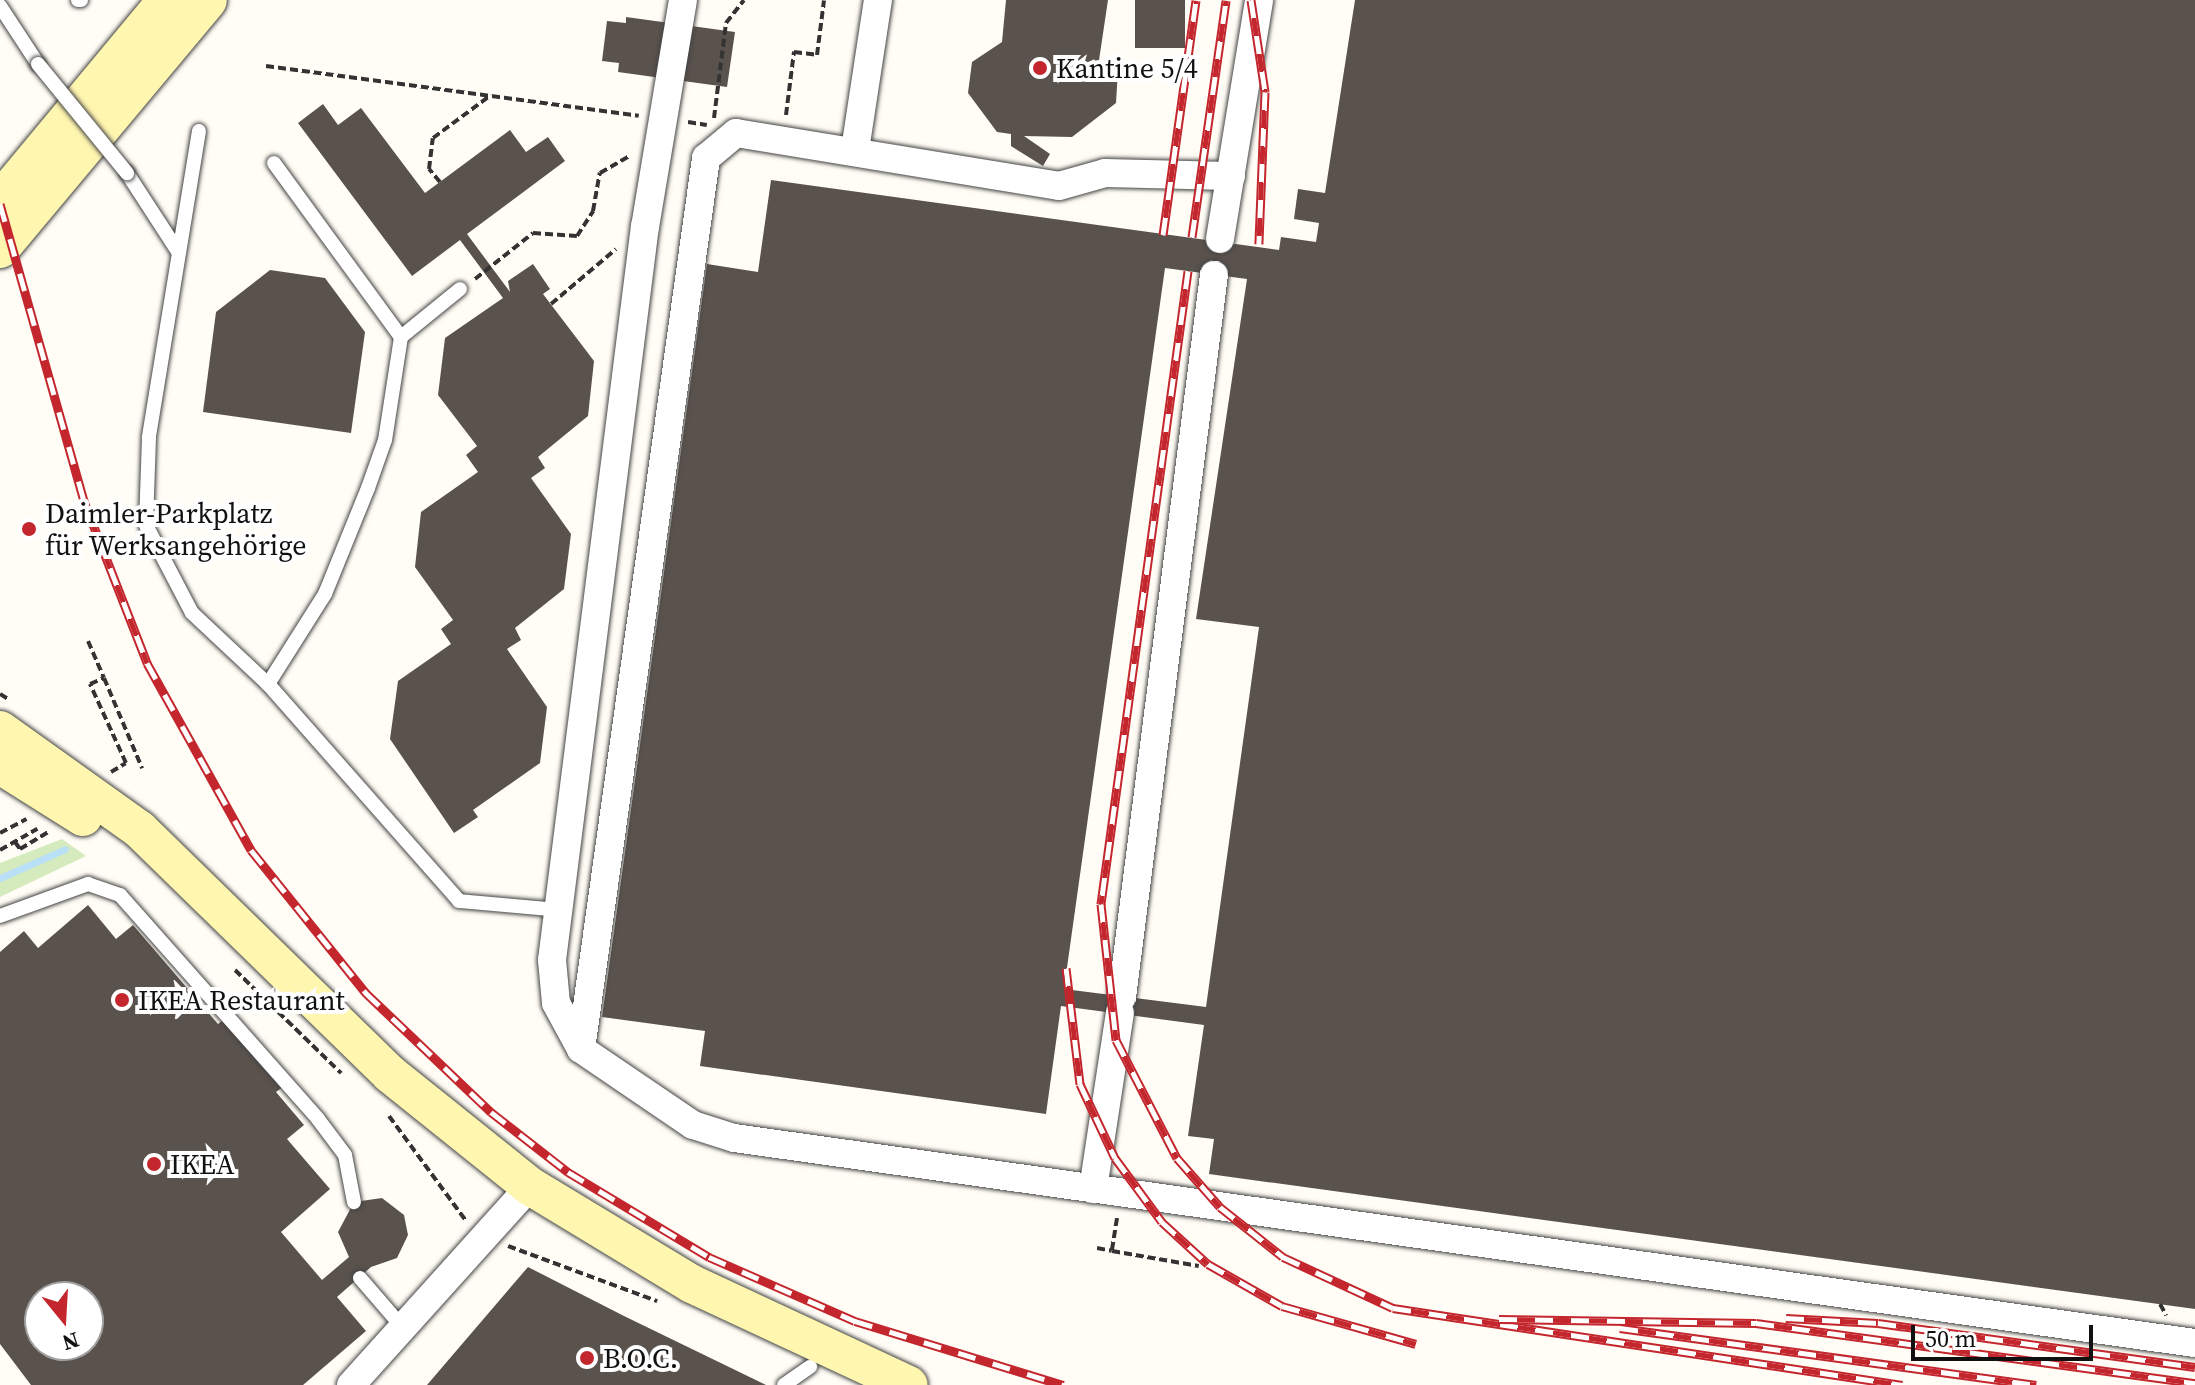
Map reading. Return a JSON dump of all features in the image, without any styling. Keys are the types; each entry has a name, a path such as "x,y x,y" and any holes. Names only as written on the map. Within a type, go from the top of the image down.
{"main road":[{"path":"0,201 167,0"},
{"path":"0,249 208,0"},
{"path":"0,730 140,830 390,1074 530,1186 692,1284 909,1385"},
{"path":"2,769 215,904"}],"street":[{"path":"855,150 878,0"},
{"path":"1220,239 1259,0"},
{"path":"681,11 645,226 552,960 556,1003 581,1049 693,1125 734,1138 2195,1343"},
{"path":"581,1049 706,158 724,130 783,137 1059,186 1105,173 1231,176"},
{"path":"1106,1191 1121,1005 1214,275"},
{"path":"351,1385 404,1316 489,1237 530,1186"}],"lane":[{"path":"0,6 38,64 127,173 179,253"},
{"path":"199,131 149,438 146,525 192,613 268,684 459,901 560,910"},
{"path":"274,163 401,337"},
{"path":"268,684 325,594 368,488 385,440 401,337 460,289"},
{"path":"0,916 88,884 120,895 318,1119 345,1155 354,1202"},
{"path":"360,1278 404,1316"},
{"path":"784,1385 810,1367"}],"path":[{"path":"783,137 794,52 817,55 824,0"},
{"path":"266,66 663,119 724,130 726,23 746,1"},
{"path":"440,182 429,169 433,138 491,95"},
{"path":"460,289 533,233 577,236 608,163 657,153"},
{"path":"551,304 645,226"},
{"path":"88,641 142,768"},
{"path":"104,678 90,684 126,763 107,774"},
{"path":"0,833 32,816"},
{"path":"0,850 37,829"},
{"path":"15,842 20,849 49,831"},
{"path":"229,963 344,1075"},
{"path":"241,1008 256,992"},
{"path":"379,1107 408,1136 451,1207 489,1237"},
{"path":"1106,1191 1112,1251"},
{"path":"1097,1248 1199,1266"}],"green space":[{"path":"62,839 86,856 0,897 0,863"}],"building":[{"name":"Kantine 5/4","path":"1006,0 1108,0 1098,67 1118,70 1116,103 1072,137 1024,136 1050,154 1043,166 1011,146 1011,134 997,132 968,93 972,62 1002,42"},
{"path":"1135,0 1185,0 1185,48 1135,48"},
{"path":"1355,0 2195,0 2195,1309 1209,1174 1214,1139 1188,1136 1204,1025 1061,1006 1046,1114 700,1066 705,1031 602,1017 707,264 758,272 771,180 1279,250 1281,237 1316,242 1319,223 1294,219 1298,189 1325,193","holes":["1165,268 1247,279 1196,619 1259,627 1206,1007 1064,989"]},
{"path":"626,17 735,32 727,87 618,72 619,63 602,61 607,21 626,23"},
{"path":"323,104 338,125 361,108 425,193 510,130 526,152 548,137 565,161 467,234 510,292 508,281 533,264 550,289 543,294 594,361 588,416 538,457 545,468 531,478 571,534 564,589 515,628 521,640 507,649 547,707 540,763 473,810 478,817 454,833 390,739 398,681 451,644 441,629 453,620 415,567 421,512 478,472 466,455 477,446 438,395 445,338 503,298 460,240 412,276 298,123"},
{"path":"270,270 325,278 365,332 351,433 203,412 216,312"},
{"name":"IKEA","path":"88,905 116,939 133,925 218,1024 226,1018 284,1086 276,1092 304,1125 287,1139 330,1189 281,1232 322,1280 349,1257 338,1232 354,1202 382,1198 404,1215 408,1235 397,1258 371,1267 337,1297 366,1331 303,1385 31,1385 0,1344 0,952 24,931 38,948"},
{"path":"528,1267 624,1316 766,1385 427,1385"}],"waterway":[{"path":"0,878 65,849"}],"railway":[{"path":"1163,235 1196,0"},
{"path":"1192,237 1226,0"},
{"path":"1251,0 1265,92 1259,244"},
{"path":"0,204 84,501 147,663 251,850 366,993 491,1112 568,1172 709,1257 855,1321 1063,1385"},
{"path":"1188,271 1101,904 1116,1040 1177,1158 1220,1207 1283,1257 1393,1308 1902,1385"},
{"path":"1066,968 1080,1084 1115,1158 1162,1222 1208,1264 1282,1306 1416,1344"},
{"path":"1786,1318 1878,1323 2195,1367"},
{"path":"1499,1319 1756,1323 2195,1383"},
{"path":"1620,1328 2036,1385"}],"place":[{"name":"Kantine 5/4","path":"1040,68"},
{"name":"Daimler-Parkplatz für Werksangehörige","path":"29,529"},
{"name":"IKEA Restaurant","path":"122,1000"},
{"name":"IKEA","path":"154,1164"},
{"name":"B.O.C.","path":"587,1358"}]}
